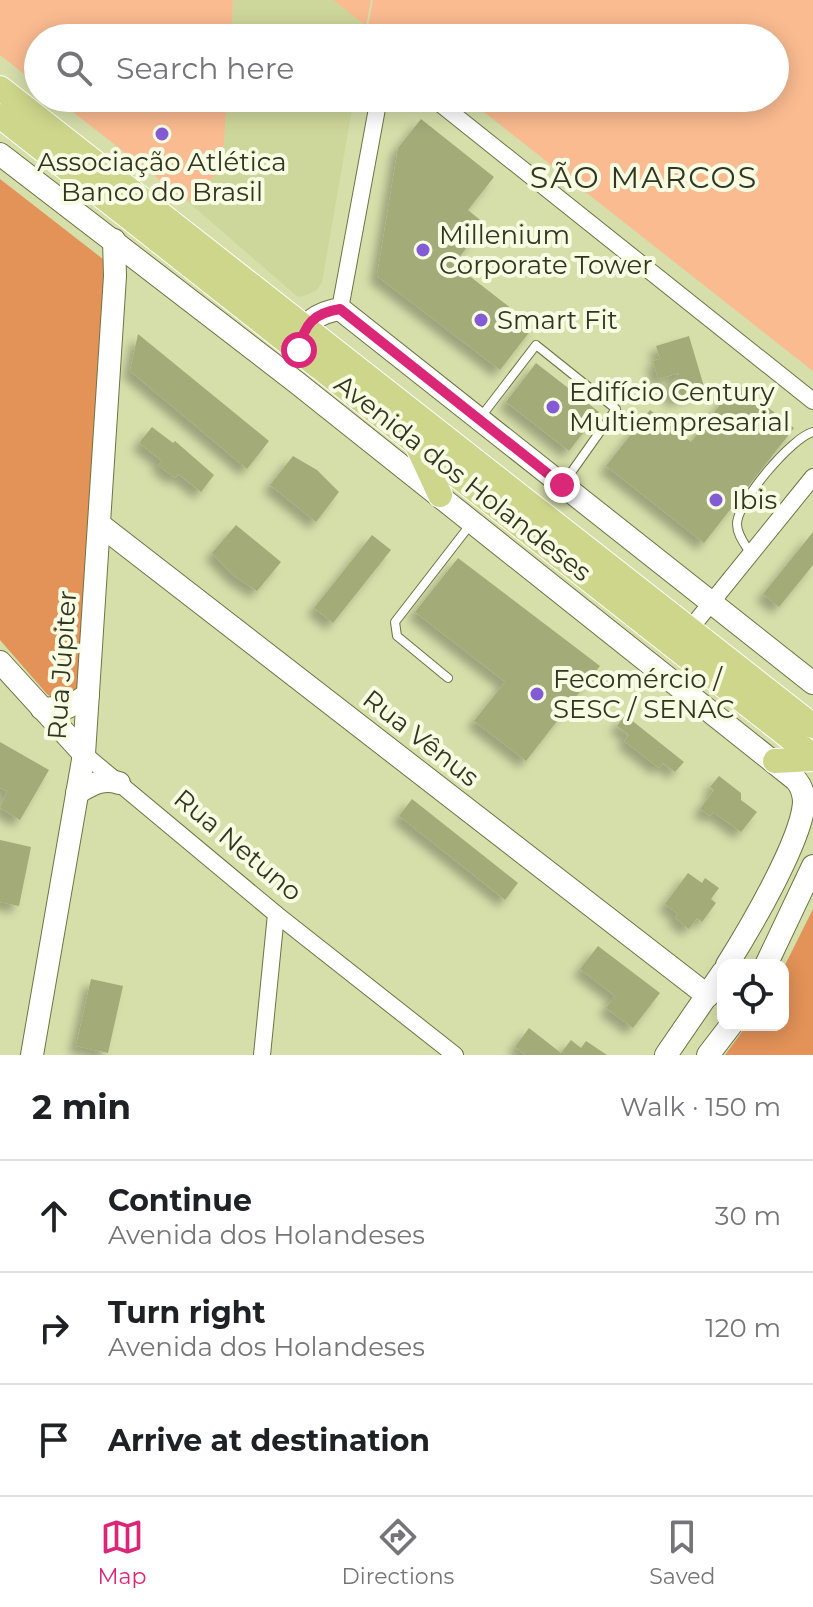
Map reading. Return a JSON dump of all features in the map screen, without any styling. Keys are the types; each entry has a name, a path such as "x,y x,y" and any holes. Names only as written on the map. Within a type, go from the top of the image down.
{"main road":[{"name":"Avenida dos Holandeses","path":"0,88 24,109"},
{"name":"Avenida dos Holandeses","path":"28,112 160,227 302,339 690,629 813,726"},
{"name":"Avenida dos Holandeses","path":"0,116 160,227"},
{"name":"Avenida dos Holandeses","path":"302,339 416,443 813,758"},
{"path":"416,443 440,495"},
{"path":"775,761 813,758"}],"street":[{"path":"340,309 376,112"},
{"path":"451,112 813,401"},
{"name":"Avenida dos Holandeses","path":"0,154 134,255 775,761 800,785 806,818"},
{"path":"115,276 134,255 149,249 160,227"},
{"name":"Rua Júpiter","path":"32,1055 84,754 115,276 114,240"},
{"path":"302,339 320,314 340,309"},
{"path":"340,309 813,683"},
{"path":"690,629 813,477"},
{"name":"Rua Vênus","path":"99,524 708,996"},
{"name":"Rua Netuno","path":"0,662 84,754 276,914 455,1055"},
{"path":"42,709 68,707 88,695"},
{"path":"77,793 100,782 112,780 119,783"},
{"path":"730,959 806,818"},
{"path":"769,959 813,866"},
{"path":"262,1055 276,914"},
{"path":"272,954 286,936 302,934"},
{"path":"666,1055 717,982"},
{"path":"708,1055 726,1031"}],"lane":[{"path":"479,419 536,345 616,409 562,485"},
{"path":"751,554 738,531 740,512 779,458 806,433 813,432"},
{"path":"448,678 397,636 395,622 473,521"}],"shaded area":[{"name":"Associação Atlética Banco do Brasil","path":"0,0 233,0 232,24 24,24 24,74 0,55"},
{"path":"233,0 333,0 363,24 232,24"},
{"path":"333,0 371,0 366,24"},
{"path":"373,0 813,0 813,371 484,112 789,112 789,24 368,24"},
{"name":"Associação Atlética Banco do Brasil","path":"73,112 226,112 222,169 187,201"},
{"path":"226,112 352,112 322,282 317,290 298,297 187,201 222,169"},
{"path":"0,179 108,263 81,695 59,702 47,694 0,640"},
{"path":"813,909 813,1055 725,1055 743,1031 789,1031 788,959"}],"building":[{"path":"421,119 494,177 468,210 485,224 454,264 534,326 500,370 377,276 398,148"},
{"path":"138,334 269,441 247,469 130,371"},
{"path":"689,336 705,390 673,400 669,386 679,373 658,379 653,361 660,359 656,346"},
{"name":"Edifício Century Multiempresarial","path":"536,363 599,412 569,451 506,402"},
{"path":"737,383 794,428 704,543 606,466 650,410 691,442"},
{"path":"152,427 173,443 175,441 214,475 201,492 178,474 175,478 158,465 162,461 139,443"},
{"path":"293,456 317,470 339,492 316,522 270,485"},
{"path":"236,525 281,562 257,591 234,576 212,553"},
{"path":"813,532 813,565 779,607 763,594"},
{"path":"372,535 391,550 333,623 314,608"},
{"path":"458,558 600,666 526,761 474,721 505,682 415,612"},
{"path":"625,715 684,762 675,772 663,763 659,768 624,741 629,735 617,726"},
{"path":"0,742 49,770 20,820 0,808 7,791 0,788"},
{"path":"719,776 741,793 741,800 757,812 741,832 713,812 710,816 700,809 714,790 710,787"},
{"path":"412,799 518,883 505,900 399,816"},
{"path":"0,840 31,847 19,906 0,902"},
{"path":"688,873 702,883 705,878 719,888 711,899 716,903 702,922 697,918 689,929 675,918 678,914 665,904"},
{"path":"598,946 660,993 633,1028 606,1008 615,996 580,969"},
{"path":"91,979 123,986 108,1053 76,1046"},
{"path":"529,1028 561,1053 571,1040 581,1048 586,1041 607,1055 525,1055 515,1047"}],"place":[{"name":"Associação Atlética Banco do Brasil","path":"162,134"},
{"name":"Millenium Corporate Tower","path":"423,250"},
{"name":"Smart Fit","path":"481,320"},
{"name":"Edifício Century Multiempresarial","path":"553,407"},
{"name":"Ibis","path":"716,500"},
{"name":"Fecomércio / SESC / SENAC","path":"537,694"}],"district":[{"name":"SÃO MARCOS","path":"644,177"}],"route":[{"path":"299,350 305,327 313,317 340,309 562,485"}]}
